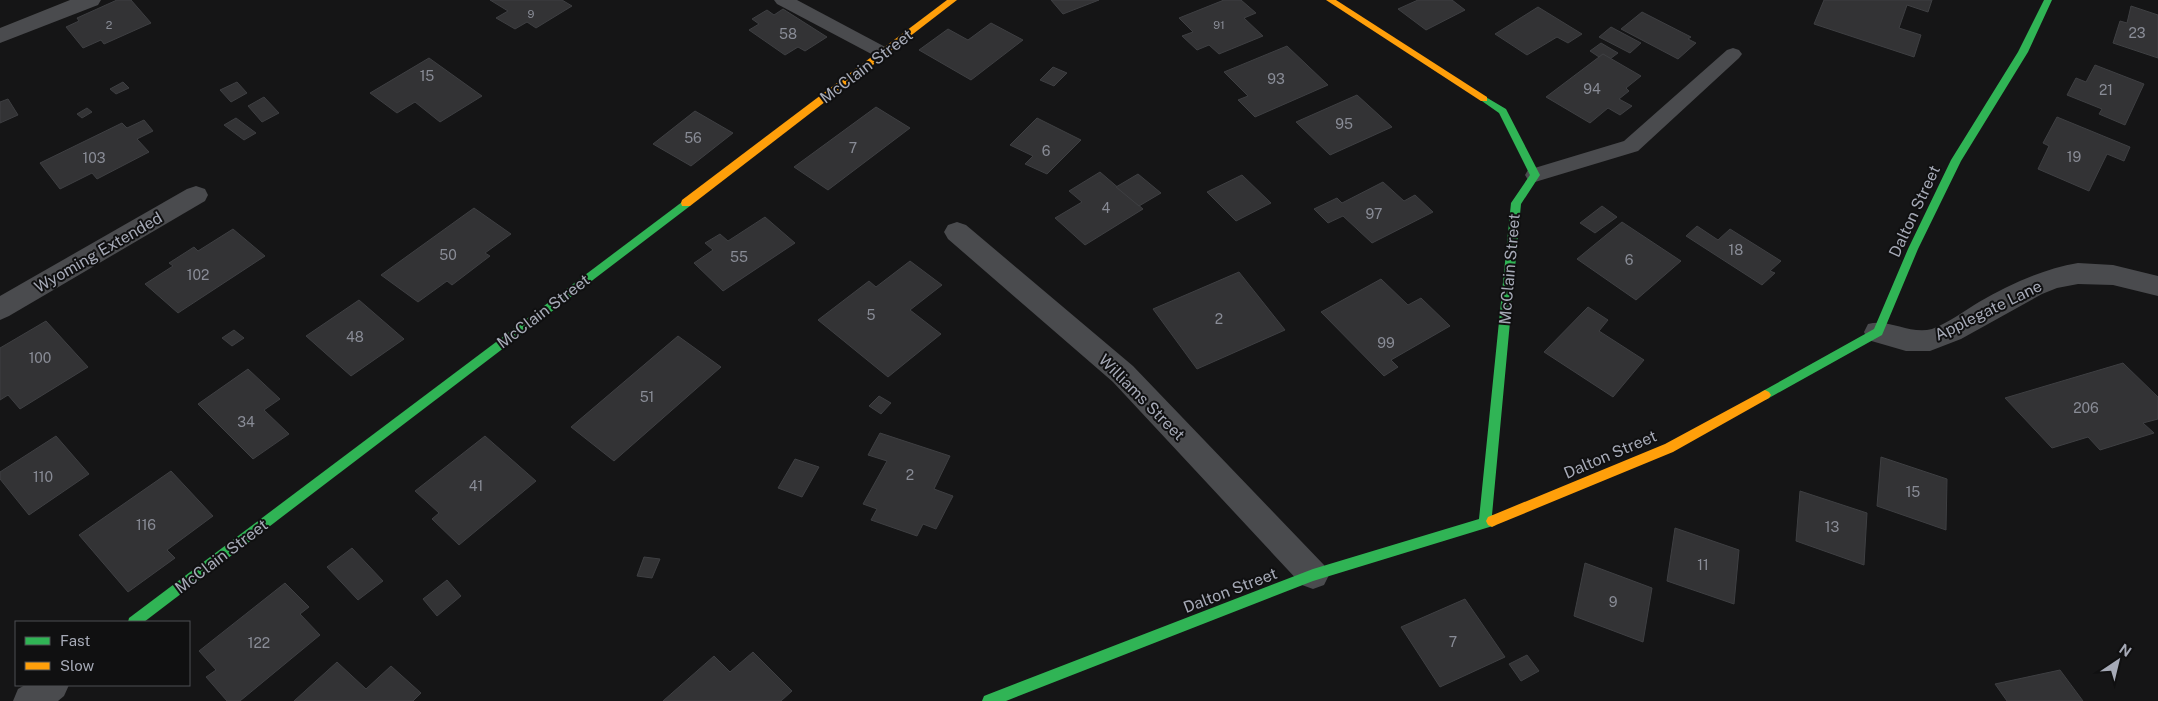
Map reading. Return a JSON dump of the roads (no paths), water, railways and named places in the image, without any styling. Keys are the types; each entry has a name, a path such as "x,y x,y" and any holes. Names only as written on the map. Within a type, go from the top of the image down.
{"street":[{"path":"0,36 90,0"},
{"name":"McClain Street","path":"135,621 953,0"},
{"path":"1330,0 1503,111 1535,175"},
{"name":"Dalton Street","path":"989,701 1314,575 1485,524 1669,448 1878,332 1913,249 1956,160 2023,52 2048,0"},
{"name":"McClain Street","path":"1485,524 1516,203 1535,175"},
{"name":"Wyoming Extended","path":"0,309 196,195"},
{"name":"Williams Street","path":"957,232 1123,374 1314,575"},
{"name":"Applegate Lane","path":"1878,332 1922,341 1940,336 2042,282 2070,274 2098,274 2133,279 2158,286"},
{"path":"30,701 51,686"}],"lane":[{"path":"783,0 883,53"},
{"path":"1535,175 1631,146 1733,54"}]}
